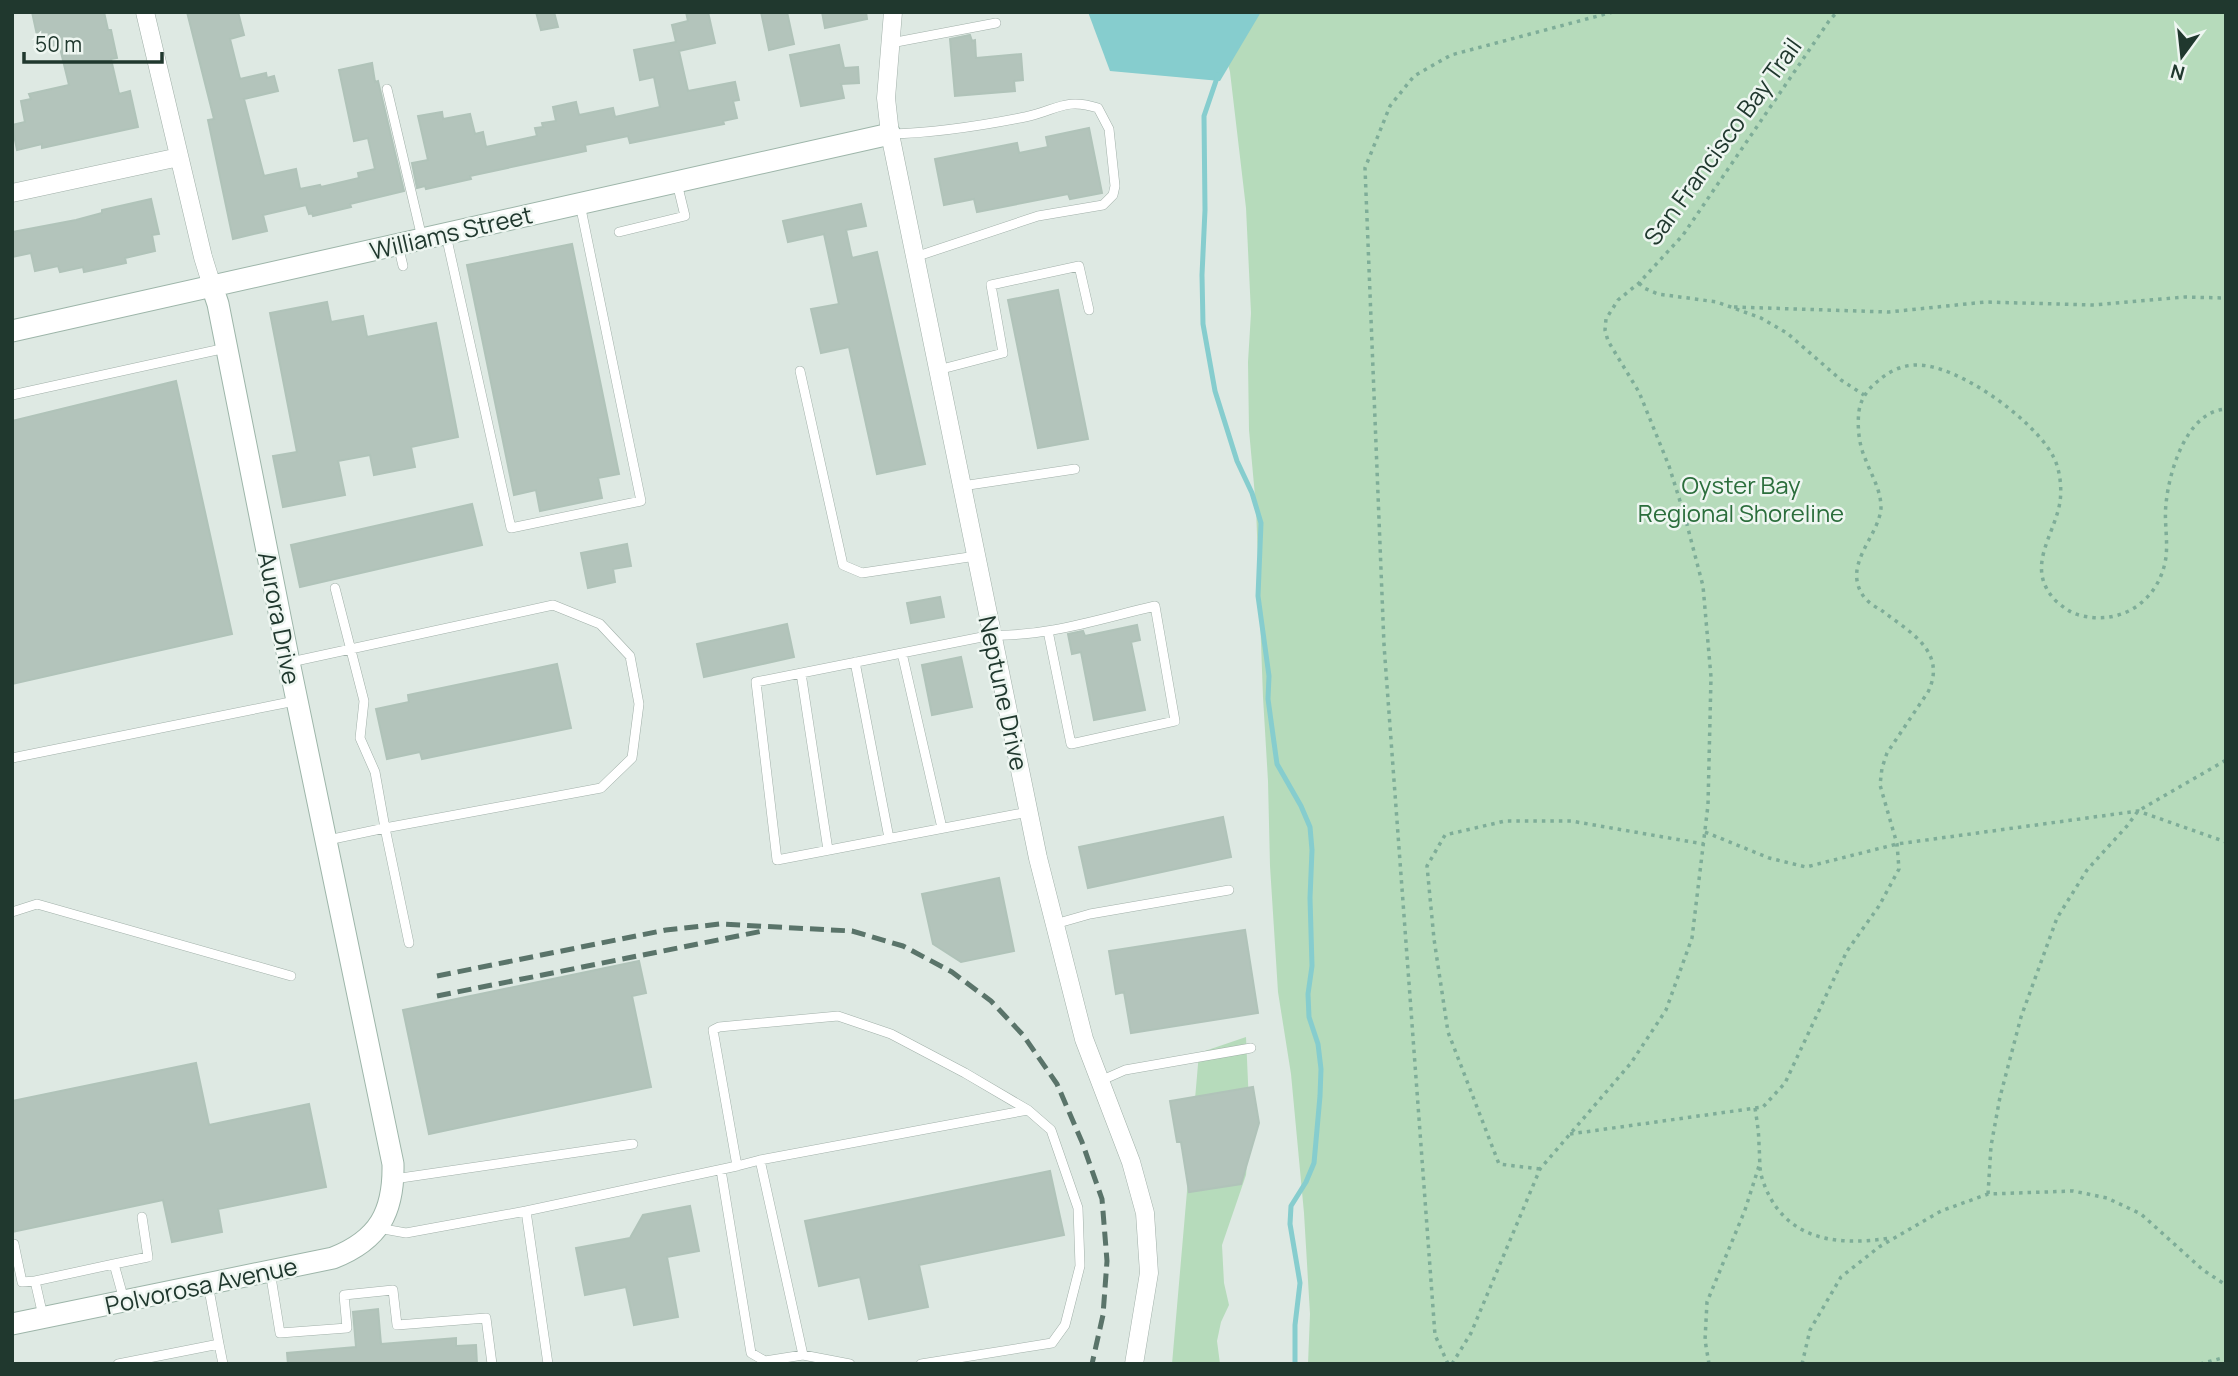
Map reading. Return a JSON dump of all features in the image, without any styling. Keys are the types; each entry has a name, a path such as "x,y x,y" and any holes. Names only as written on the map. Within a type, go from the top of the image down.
{"street":[{"name":"Aurora Drive","path":"145,12 203,257 218,304 393,1164 390,1205 377,1226"},
{"name":"Neptune Drive","path":"893,12 886,99 890,134 1028,812 1084,1039 1131,1162 1145,1213 1149,1273 1133,1364"},
{"name":"Williams Street","path":"12,331 890,134"},
{"path":"12,193 179,157"},
{"name":"Polvorosa Avenue","path":"12,1324 333,1258 366,1240 377,1226"}],"lane":[{"path":"891,43 996,23"},
{"path":"387,89 422,238"},
{"path":"890,134 929,133 1028,117 1069,103 1098,108 1109,129 1115,186 1114,195 1102,205 1038,216 915,257"},
{"path":"618,232 685,216 676,181"},
{"path":"446,233 511,528 641,501 580,202"},
{"path":"398,243 403,266"},
{"path":"938,370 1003,353 991,285 1079,266 1089,310"},
{"path":"12,395 226,348"},
{"path":"800,372 843,565 862,573 976,556"},
{"path":"962,486 1075,469"},
{"path":"335,588 364,701 360,738 375,772 409,943"},
{"path":"289,662 553,605 600,624 630,656 639,704 632,758 601,788 326,841"},
{"path":"1028,812 777,860 756,682 992,635 1018,636 1048,631 1155,606 1175,721 1071,744 1048,631"},
{"path":"902,653 942,828"},
{"path":"855,662 889,838"},
{"path":"801,673 828,850"},
{"path":"12,758 297,701"},
{"path":"1055,924 1090,914 1229,890"},
{"path":"12,912 37,904 291,976"},
{"path":"737,1166 713,1030 719,1027 838,1016 891,1034 1028,1110 1051,1130 1078,1208 1080,1266 1065,1325 1052,1343 921,1364"},
{"path":"1100,1081 1125,1070 1251,1048"},
{"path":"377,1226 406,1233 526,1211 760,1160 1028,1110"},
{"path":"394,1179 633,1144"},
{"path":"760,1160 803,1355"},
{"path":"721,1170 751,1353 765,1361 803,1355 849,1364"},
{"path":"526,1211 548,1364"},
{"path":"15,1244 22,1282 148,1257 142,1217"},
{"path":"114,1264 124,1301"},
{"path":"270,1271 280,1333 347,1328 344,1295 393,1290 397,1325 486,1318 492,1364"},
{"path":"35,1280 43,1318"},
{"path":"208,1284 223,1364"},
{"path":"118,1364 219,1344"}],"path":[{"path":"1450,1364 1435,1335 1384,645 1365,168 1390,106 1414,76 1451,55 1613,12"},
{"name":"San Francisco Bay Trail","path":"1450,1364 1471,1333 1540,1169 1631,1063 1666,1010 1692,938 1709,805 1711,677 1703,586 1669,466 1639,392 1613,352 1605,330 1606,319 1618,300 1639,283 1683,234 1837,12"},
{"path":"1639,283 1658,294 1696,298 1734,307 1761,318 1787,333 1841,380 1864,395"},
{"path":"1734,307 1889,312 1985,302 2094,305 2185,297 2226,298"},
{"path":"1570,1134 1763,1107 1785,1083 1847,951 1880,906 1899,869 1897,845 1880,785 1882,768 1887,753 1932,684 1932,662 1928,651 1910,631 1864,597 1857,578 1862,551 1877,521 1881,506 1879,490 1864,456 1859,433 1859,411 1864,395 1884,376 1898,369 1915,365 1933,367 1984,390 2010,409 2036,434 2052,453 2058,466 2060,481 2060,502 2042,561 2043,579 2050,594 2063,607 2077,615 2093,618 2109,618 2131,611 2149,596 2158,583 2166,555 2166,504 2174,465 2198,422 2214,410 2226,409"},
{"path":"1705,832 1769,858 1806,867 1897,845 2138,811 2226,760"},
{"path":"2138,811 2226,842"},
{"path":"1988,1194 1991,1146 2000,1097 2021,1017 2057,918 2087,870 2138,811"},
{"path":"1540,1169 1499,1164 1448,1032 1434,939 1427,866 1445,835 1505,821 1571,821 1704,844"},
{"path":"1755,1108 1761,1176 1775,1208 1801,1230 1832,1241 1870,1241 1899,1235"},
{"path":"1709,1364 1705,1340 1707,1302 1745,1210 1760,1162"},
{"path":"1802,1364 1810,1330 1841,1277 1879,1247 1941,1211 1988,1194 2073,1191 2107,1198 2141,1214 2203,1270 2226,1285"},
{"path":"2200,1364 2226,1357"}],"green space":[{"name":"Oyster Bay Regional Shoreline","path":"1214,12 2226,12 2226,1364 1308,1364 1310,1314 1304,1213 1291,1074 1278,992 1270,866 1256,507 1249,430 1248,362 1251,313 1246,208 1230,72"},
{"path":"1246,1037 1250,1127 1246,1175 1222,1245 1224,1283 1229,1305 1221,1322 1217,1341 1220,1364 1172,1364 1199,1053"}],"water":[{"path":"1088,12 1261,12 1220,81 1110,71"}],"building":[{"path":"32,12 104,12 117,58 111,59 119,94 130,91 138,127 42,148 42,144 17,150 12,125 25,122 21,101 31,99 29,94 69,85 59,44 40,49"},
{"path":"187,12 238,12 244,35 230,39 240,79 266,73 267,78 274,76 278,91 244,99 264,176 296,169 300,189 359,178 358,173 375,169 368,138 354,141 339,70 372,63 404,191 313,216 312,213 309,214 306,205 263,215 267,231 233,239 208,120 214,119"},
{"path":"536,12 554,12 558,27 541,30"},
{"path":"686,12 708,12 715,43 679,51 688,91 735,82 739,100 733,101 737,118 723,121 724,124 630,143 628,136 585,145 586,151 470,176 471,179 426,189 425,186 417,188 412,163 428,160 418,116 442,112 443,119 470,114 475,134 483,132 486,147 537,136 535,128 543,127 542,123 556,121 553,107 576,102 579,115 613,108 615,117 660,107 654,77 640,80 634,50 676,42 672,25 688,21"},
{"path":"761,12 787,12 794,44 769,50"},
{"path":"822,12 866,12 867,19 825,28"},
{"path":"970,35 972,41 975,40 976,58 1021,54 1023,80 1014,81 1015,91 955,96 950,39"},
{"path":"839,45 844,68 858,67 859,83 841,84 844,98 801,106 790,55"},
{"path":"1089,128 1102,193 1070,199 1068,194 977,212 974,199 944,205 935,159 1017,143 1019,153 1048,147 1046,137"},
{"path":"151,199 159,234 152,235 155,251 125,258 126,263 84,272 83,267 60,272 58,266 35,271 31,253 12,257 12,232 76,220 102,213 102,210"},
{"path":"861,204 866,226 846,230 852,258 877,252 925,464 877,474 849,347 821,353 811,309 839,304 824,234 788,242 783,221"},
{"path":"572,244 619,474 598,478 602,498 540,511 536,490 514,495 467,265"},
{"path":"1058,290 1088,439 1038,448 1008,300"},
{"path":"327,302 331,322 363,316 367,337 436,323 458,437 411,447 415,467 374,475 370,455 338,461 345,495 283,507 273,456 297,452 270,313"},
{"path":"176,381 232,634 12,684 12,421"},
{"path":"472,504 482,545 300,587 291,545"},
{"path":"627,544 631,566 613,569 615,582 588,588 581,553"},
{"path":"940,597 944,617 911,623 907,603"},
{"path":"787,624 794,657 704,677 697,644"},
{"path":"1137,625 1140,640 1131,642 1145,710 1094,720 1081,652 1072,654 1068,634 1083,631 1085,636"},
{"path":"961,657 972,707 932,715 922,665"},
{"path":"557,664 571,728 422,759 420,752 387,759 376,709 409,702 408,695"},
{"path":"1223,817 1231,857 1088,888 1079,847"},
{"path":"999,878 1014,951 961,962 933,944 922,894"},
{"path":"1245,930 1258,1013 1131,1033 1124,992 1116,994 1109,951"},
{"path":"639,961 646,993 632,996 651,1087 429,1134 403,1010"},
{"path":"196,1063 209,1125 309,1104 326,1187 218,1209 222,1232 172,1242 163,1200 12,1232 12,1101"},
{"path":"1253,1087 1259,1123 1241,1184 1189,1192 1181,1142 1177,1142 1170,1101"},
{"path":"1050,1171 1064,1235 919,1265 928,1307 869,1319 860,1277 819,1286 805,1221"},
{"path":"690,1206 699,1251 667,1257 678,1317 634,1325 626,1287 585,1295 576,1248 630,1238 643,1215"},
{"path":"378,1309 381,1344 456,1338 456,1346 476,1345 477,1364 288,1364 287,1353 356,1347 353,1312"}],"waterway":[{"path":"1218,75 1204,116 1203,324 1215,391 1237,461 1252,493 1261,523 1258,596 1277,764 1310,827 1312,850 1312,966 1308,994 1309,1017 1318,1044 1321,1069 1314,1163 1291,1206 1290,1224 1300,1283 1295,1325 1295,1364"}],"railway":[{"path":"437,976 666,930 720,924 852,931 903,946 952,972 991,1001 1023,1035 1057,1084 1082,1142 1102,1199 1107,1261 1103,1315 1092,1364"},
{"path":"437,996 763,931"}]}
